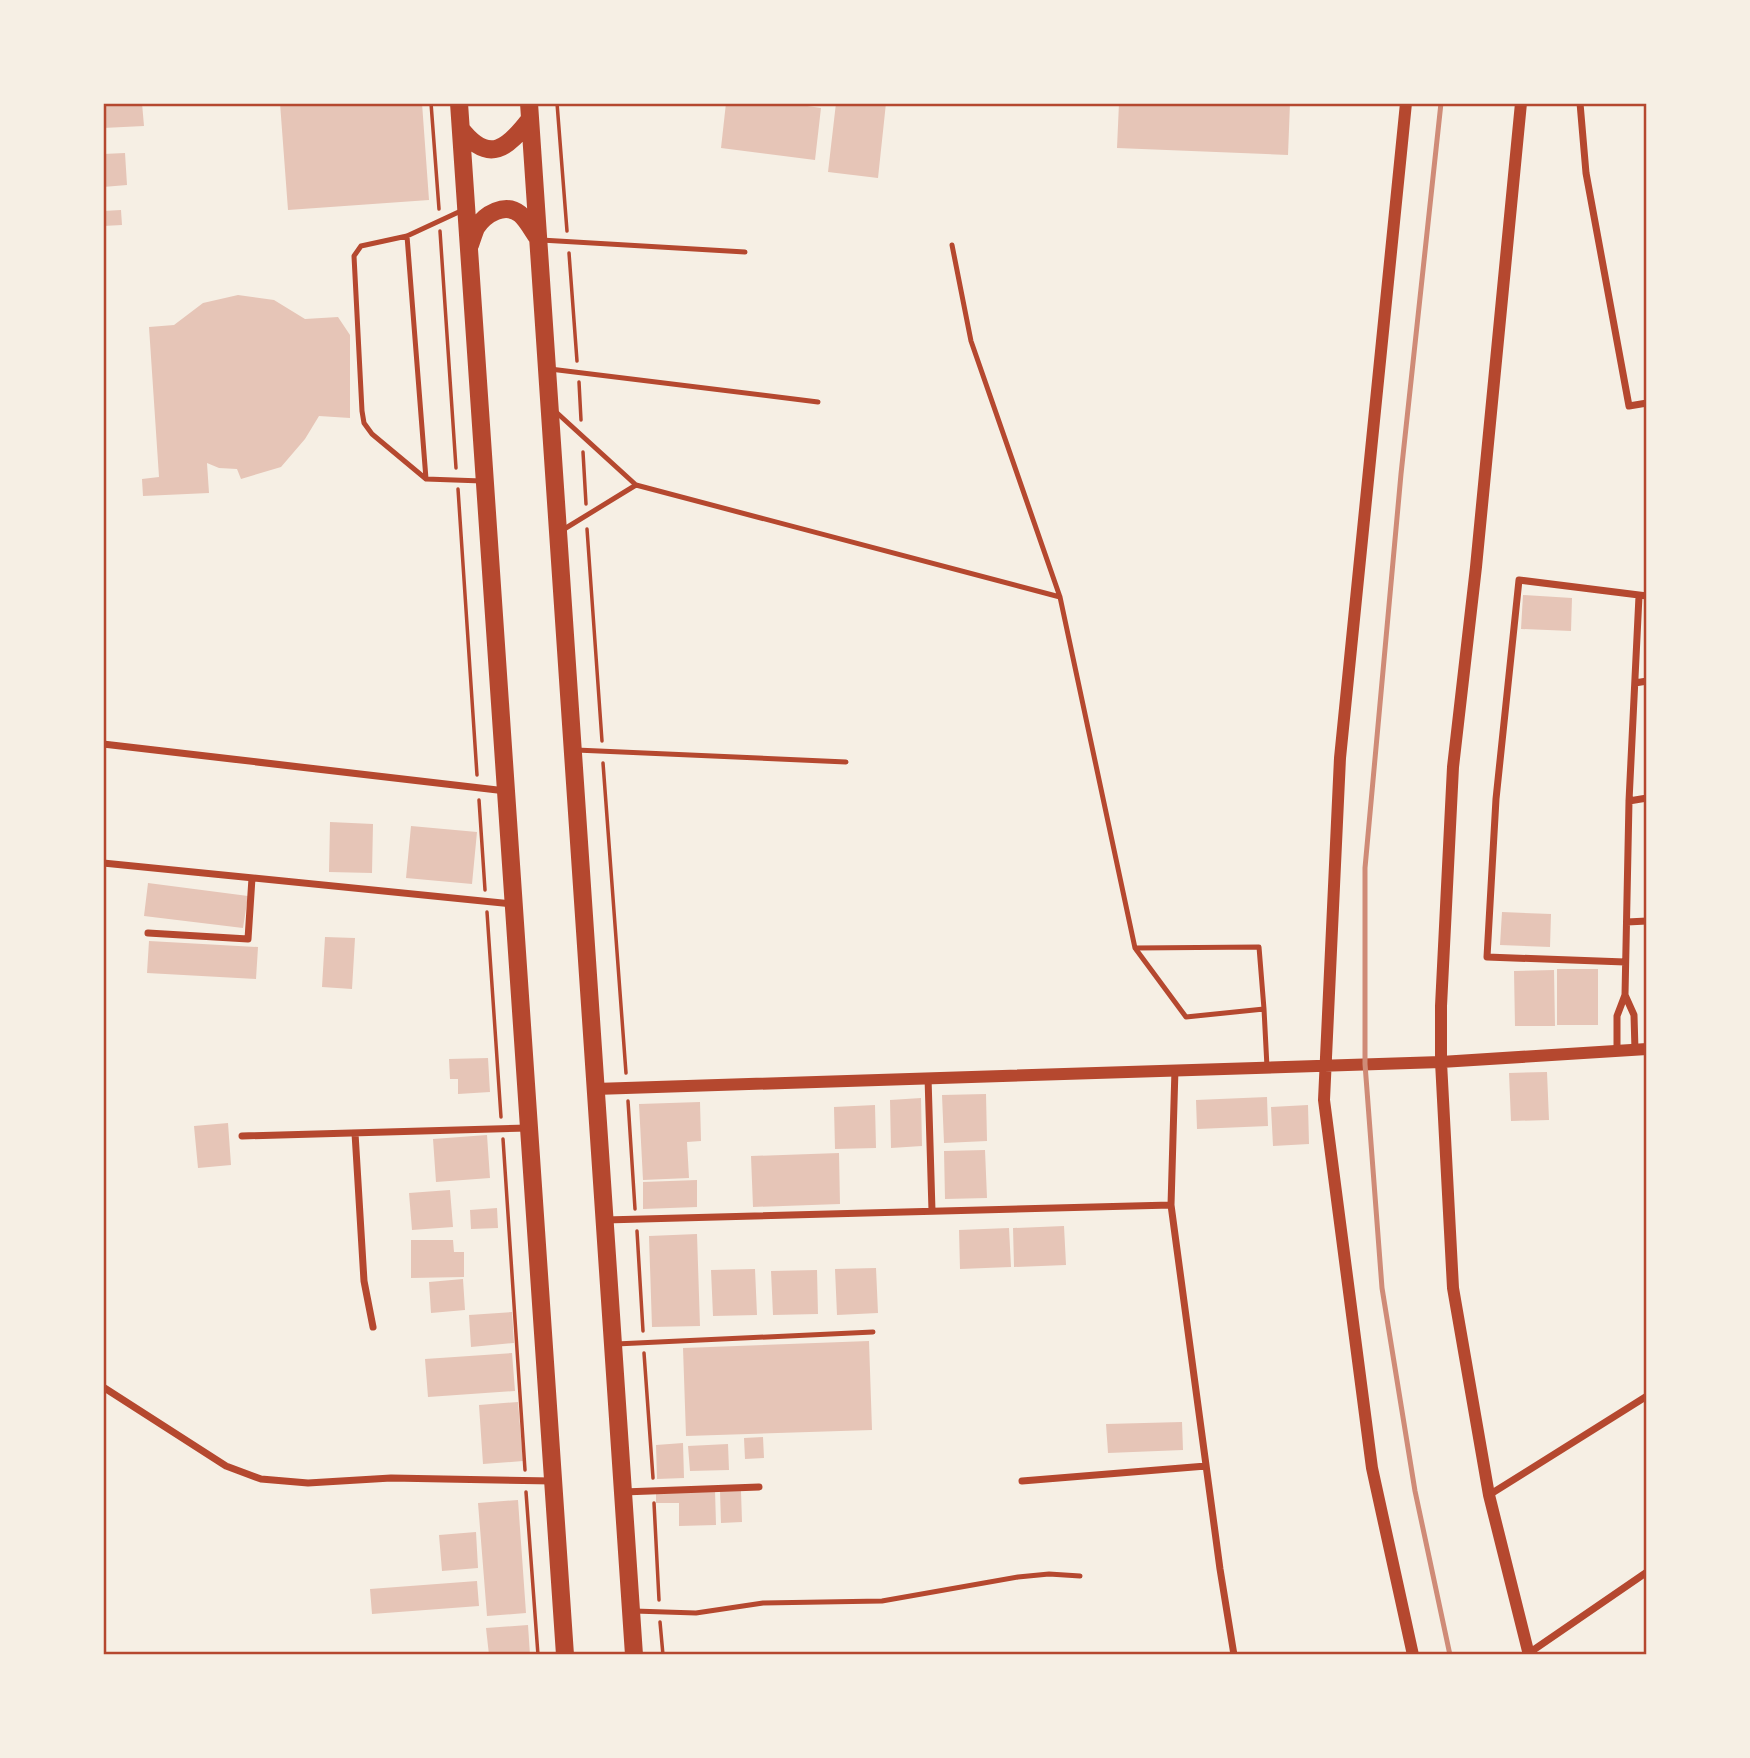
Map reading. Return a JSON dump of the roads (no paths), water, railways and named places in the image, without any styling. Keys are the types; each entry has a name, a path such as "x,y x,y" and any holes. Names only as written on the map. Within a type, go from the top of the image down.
{"highway":[{"path":"459,103 565,1655"},
{"path":"461,129 471,142 479,147 498,148 511,143 530,111"},
{"path":"530,111 634,1655"},
{"path":"469,248 477,227 496,211 505,208 522,216 538,240"}],"street":[{"path":"1406,103 1340,758 1324,1100 1372,1468 1413,1655"},
{"path":"1521,103 1476,567 1453,767 1441,1006 1441,1062 1453,1288 1489,1495 1529,1654 1647,1572"},
{"path":"1580,103 1586,173 1629,406 1647,403"},
{"path":"1618,1051 1617,1017 1625,995 1629,801 1643,596 1519,580 1496,799 1487,957 1625,962"},
{"path":"1635,683 1647,681"},
{"path":"103,744 506,791"},
{"path":"1629,801 1647,798"},
{"path":"103,863 514,904"},
{"path":"148,933 248,939 252,878"},
{"path":"1627,922 1647,920"},
{"path":"595,1089 1441,1062 1641,1049 1634,1015 1625,995"},
{"path":"1175,1069 1171,1205 1234,1655"},
{"path":"928,1077 932,1211"},
{"path":"242,1136 529,1128"},
{"path":"355,1133 364,1281 373,1327"},
{"path":"604,1220 1171,1205"},
{"path":"103,1387 226,1466 261,1479 308,1483 391,1478 554,1481"},
{"path":"1489,1495 1647,1396"},
{"path":"1022,1481 1206,1466"},
{"path":"623,1492 759,1487"}],"lane":[{"path":"466,208 407,236 361,246 354,256 362,411 364,423 372,434 426,479 485,481"},
{"path":"407,236 426,479"},
{"path":"538,240 745,252"},
{"path":"952,245 971,341 1060,597 1135,948 1186,1017 1264,1009"},
{"path":"547,368 818,402"},
{"path":"550,407 636,485 1060,597"},
{"path":"558,534 636,485"},
{"path":"572,750 846,762"},
{"path":"1135,948 1259,947 1267,1067"},
{"path":"613,1344 873,1332"},
{"path":"631,1611 696,1613 763,1603 882,1601 1018,1577 1049,1574 1080,1576"}],"railway":[{"path":"1441,103 1401,474 1365,868 1365,1064 1382,1288 1415,1491 1450,1655"}]}
